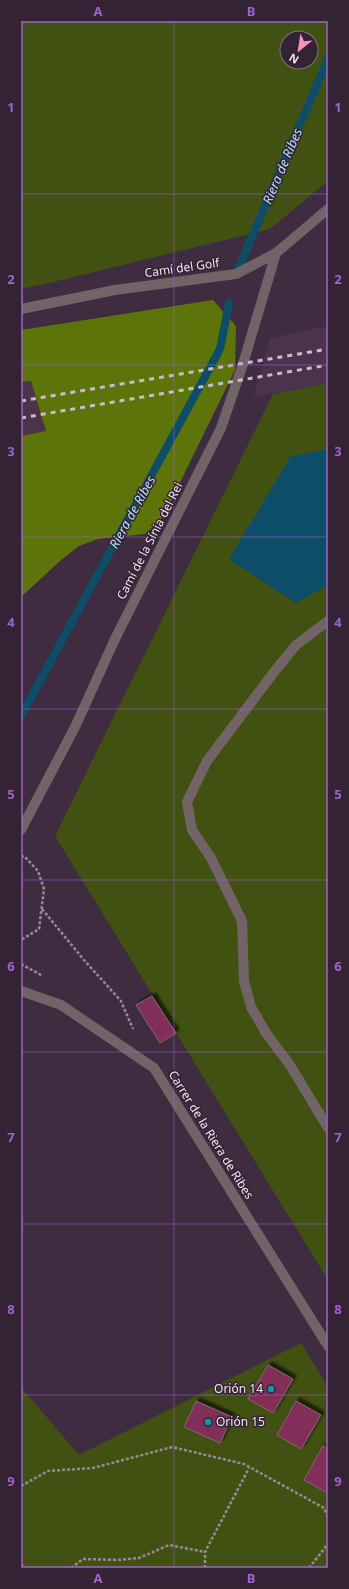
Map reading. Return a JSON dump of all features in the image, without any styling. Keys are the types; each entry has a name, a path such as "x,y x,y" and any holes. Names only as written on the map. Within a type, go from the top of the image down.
{"street":[{"name":"Camí del Golf","path":"25,308 115,290 236,274 276,253 328,209"},
{"name":"Camí de la Sínia del Rei","path":"21,830 76,725 115,639 221,428 243,364 276,253"},
{"path":"328,621 296,645 274,672 207,761 187,802 192,830 212,858 242,921 244,981 251,1007 266,1033 290,1065 328,1128"},
{"name":"Carrer de la Riera de Ribes","path":"21,991 61,1005 154,1068 328,1346"}],"path":[{"path":"21,856 24,856 38,871 44,889 39,929 21,940"},
{"path":"42,909 84,960 121,1001 135,1034"},
{"path":"21,1486 48,1471 93,1468 172,1447 244,1464 324,1508 328,1517"},
{"path":"205,1568 205,1552 249,1468"},
{"path":"309,1568 328,1544"},
{"path":"71,1568 83,1559 118,1560 139,1558 169,1545 205,1552"},
{"path":"21,1564 24,1568"}],"shaded area":[{"path":"328,326 328,383 254,397 270,338"},
{"path":"31,381 46,432 21,436 21,382"}],"green space":[{"path":"21,21 328,21 328,181 270,229 21,289"},
{"path":"213,300 236,326 235,370 160,521 145,534 98,539 79,546 60,561 21,597 21,436 46,431 31,381 21,382 21,330"},
{"path":"328,383 328,1280 55,836 273,394"},
{"path":"301,1343 328,1387 328,1568 21,1568 21,1387 79,1455"}],"water":[{"path":"328,449 328,585 296,603 229,559 291,456"}],"building":[{"path":"152,996 176,1033 160,1043 136,1005"},
{"name":"Orión 14","path":"268,1365 293,1379 273,1413 248,1399"},
{"name":"Orión 15","path":"196,1401 232,1417 220,1443 184,1427"},
{"path":"296,1401 321,1415 301,1449 277,1435"},
{"path":"323,1446 328,1449 328,1493 304,1480"}],"waterway":[{"name":"Riera de Ribes","path":"236,274 328,59"},
{"name":"Riera de Ribes","path":"21,716 220,349 229,303"}],"railway":[{"path":"21,401 328,349"},
{"path":"21,418 328,365"}],"place":[{"name":"Orión 14","path":"271,1389"},
{"name":"Orión 15","path":"208,1422"}]}
